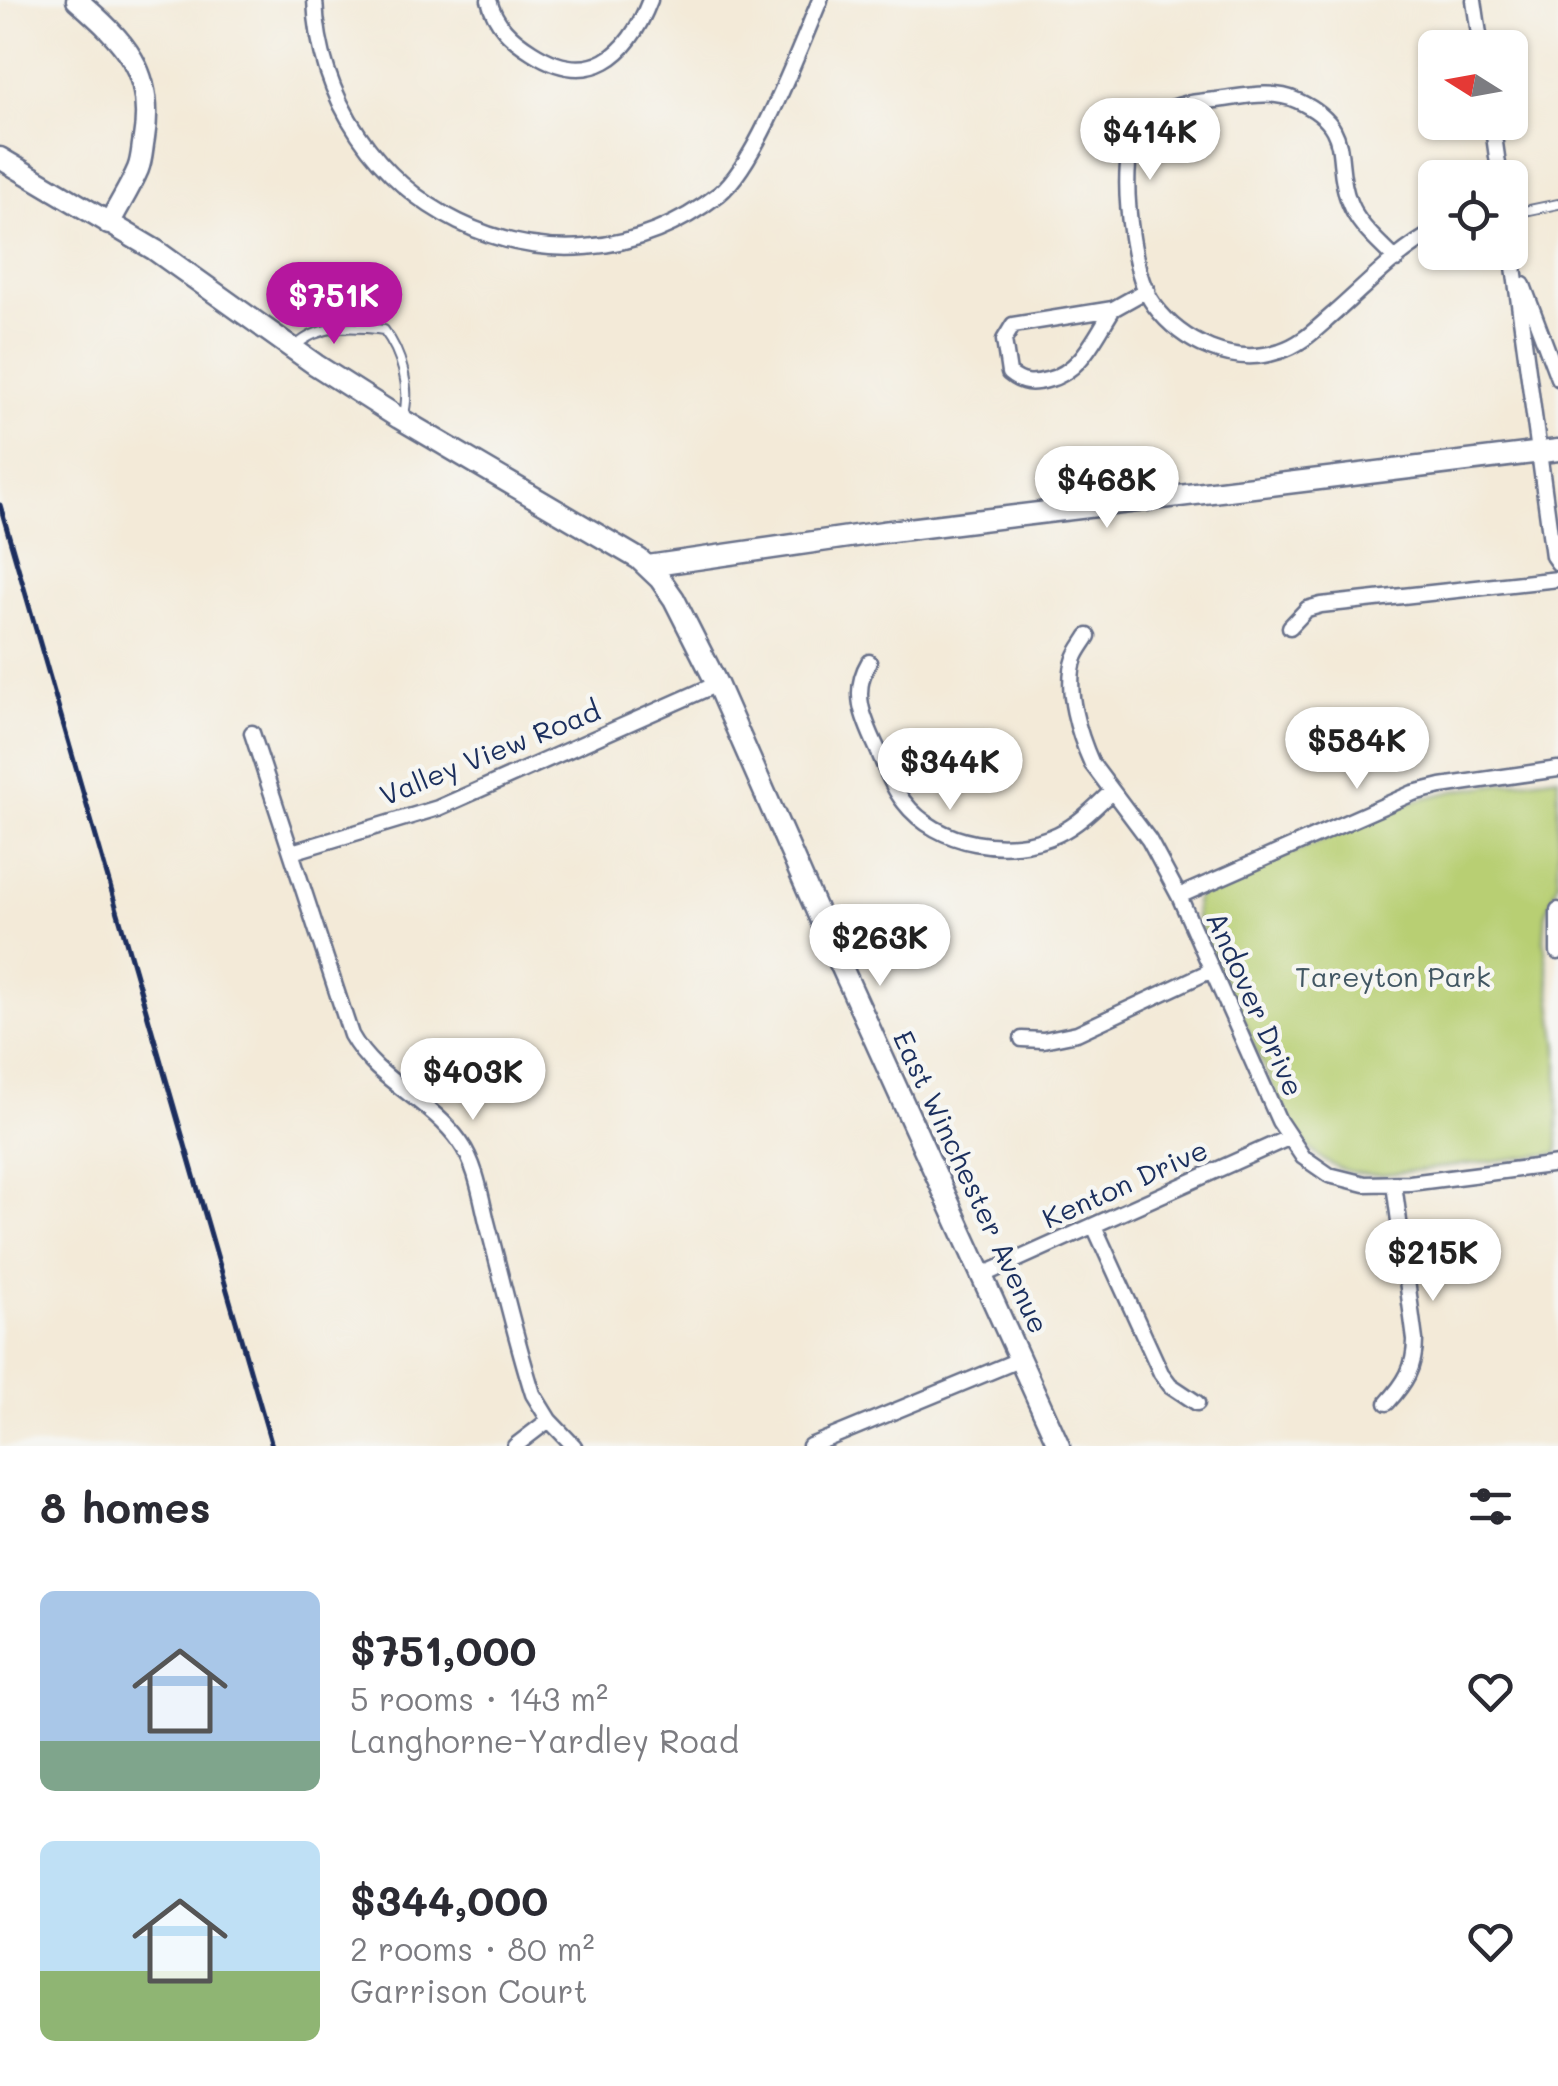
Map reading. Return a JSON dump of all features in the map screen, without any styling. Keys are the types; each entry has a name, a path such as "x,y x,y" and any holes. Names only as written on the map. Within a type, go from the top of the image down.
{"main road":[{"path":"77,0 120,39 138,67 146,98 139,166 109,224"},
{"path":"0,158 155,250 293,349 402,420 648,566 883,532 1548,451"},
{"name":"East Winchester Avenue","path":"648,566 674,599 717,684 1059,1446"}],"street":[{"path":"316,0 320,47 334,94 353,131 371,154 404,186 459,223 489,236 548,246 608,243 642,235 696,210 731,183 745,163 820,0"},
{"path":"489,0 508,36 550,64 574,69 602,64 618,54 641,22 650,0"},
{"path":"1474,0 1478,30"},
{"path":"1396,260 1358,221 1347,198 1335,130 1296,100 1268,94 1176,106 1146,124 1134,143 1128,163 1129,207 1147,290 1153,304 1185,334 1218,353 1244,357 1278,352 1301,342 1396,260 1414,242 1418,240"},
{"path":"1516,270 1548,451 1553,556 1558,562"},
{"path":"1517,270 1558,378"},
{"path":"1112,309 1081,358 1062,376 1033,384 1009,373 1004,340 1014,325 1112,309 1147,290"},
{"path":"1290,627 1307,609 1322,605 1558,579"},
{"name":"Andover Drive","path":"1088,636 1076,656 1073,691 1086,750 1150,840 1180,896 1288,1138 1303,1157 1329,1175 1352,1182 1394,1184 1558,1164"},
{"path":"869,662 861,675 858,693 870,734 904,802 942,834 975,844 1042,840 1072,826 1112,791"},
{"name":"Valley View Road","path":"292,852 438,808 717,684"},
{"path":"252,733 348,1027 377,1071 413,1096 462,1145 480,1193 533,1394 549,1420 574,1446"},
{"path":"1180,896 1413,793 1558,769"},
{"path":"1558,910 1558,952"},
{"path":"1022,1039 1042,1040 1077,1033 1212,970"},
{"name":"Kenton Drive","path":"983,1275 1288,1138"},
{"path":"1387,1403 1402,1386 1415,1359 1416,1340 1394,1184"},
{"path":"1094,1226 1161,1373 1170,1385 1198,1402"},
{"path":"810,1446 1021,1359"},
{"path":"515,1446 549,1420"}],"lane":[{"path":"1528,210 1558,204"},
{"path":"293,349 311,332 362,327 384,330 398,348 406,408 402,420"}],"green space":[{"name":"Tareyton Park","path":"1558,776 1558,881 1546,914 1544,941 1558,1048 1558,1153 1381,1175 1330,1164 1292,1129 1196,916 1195,901 1200,893 1411,801"}],"railway":[{"path":"0,505 272,1446"}]}
